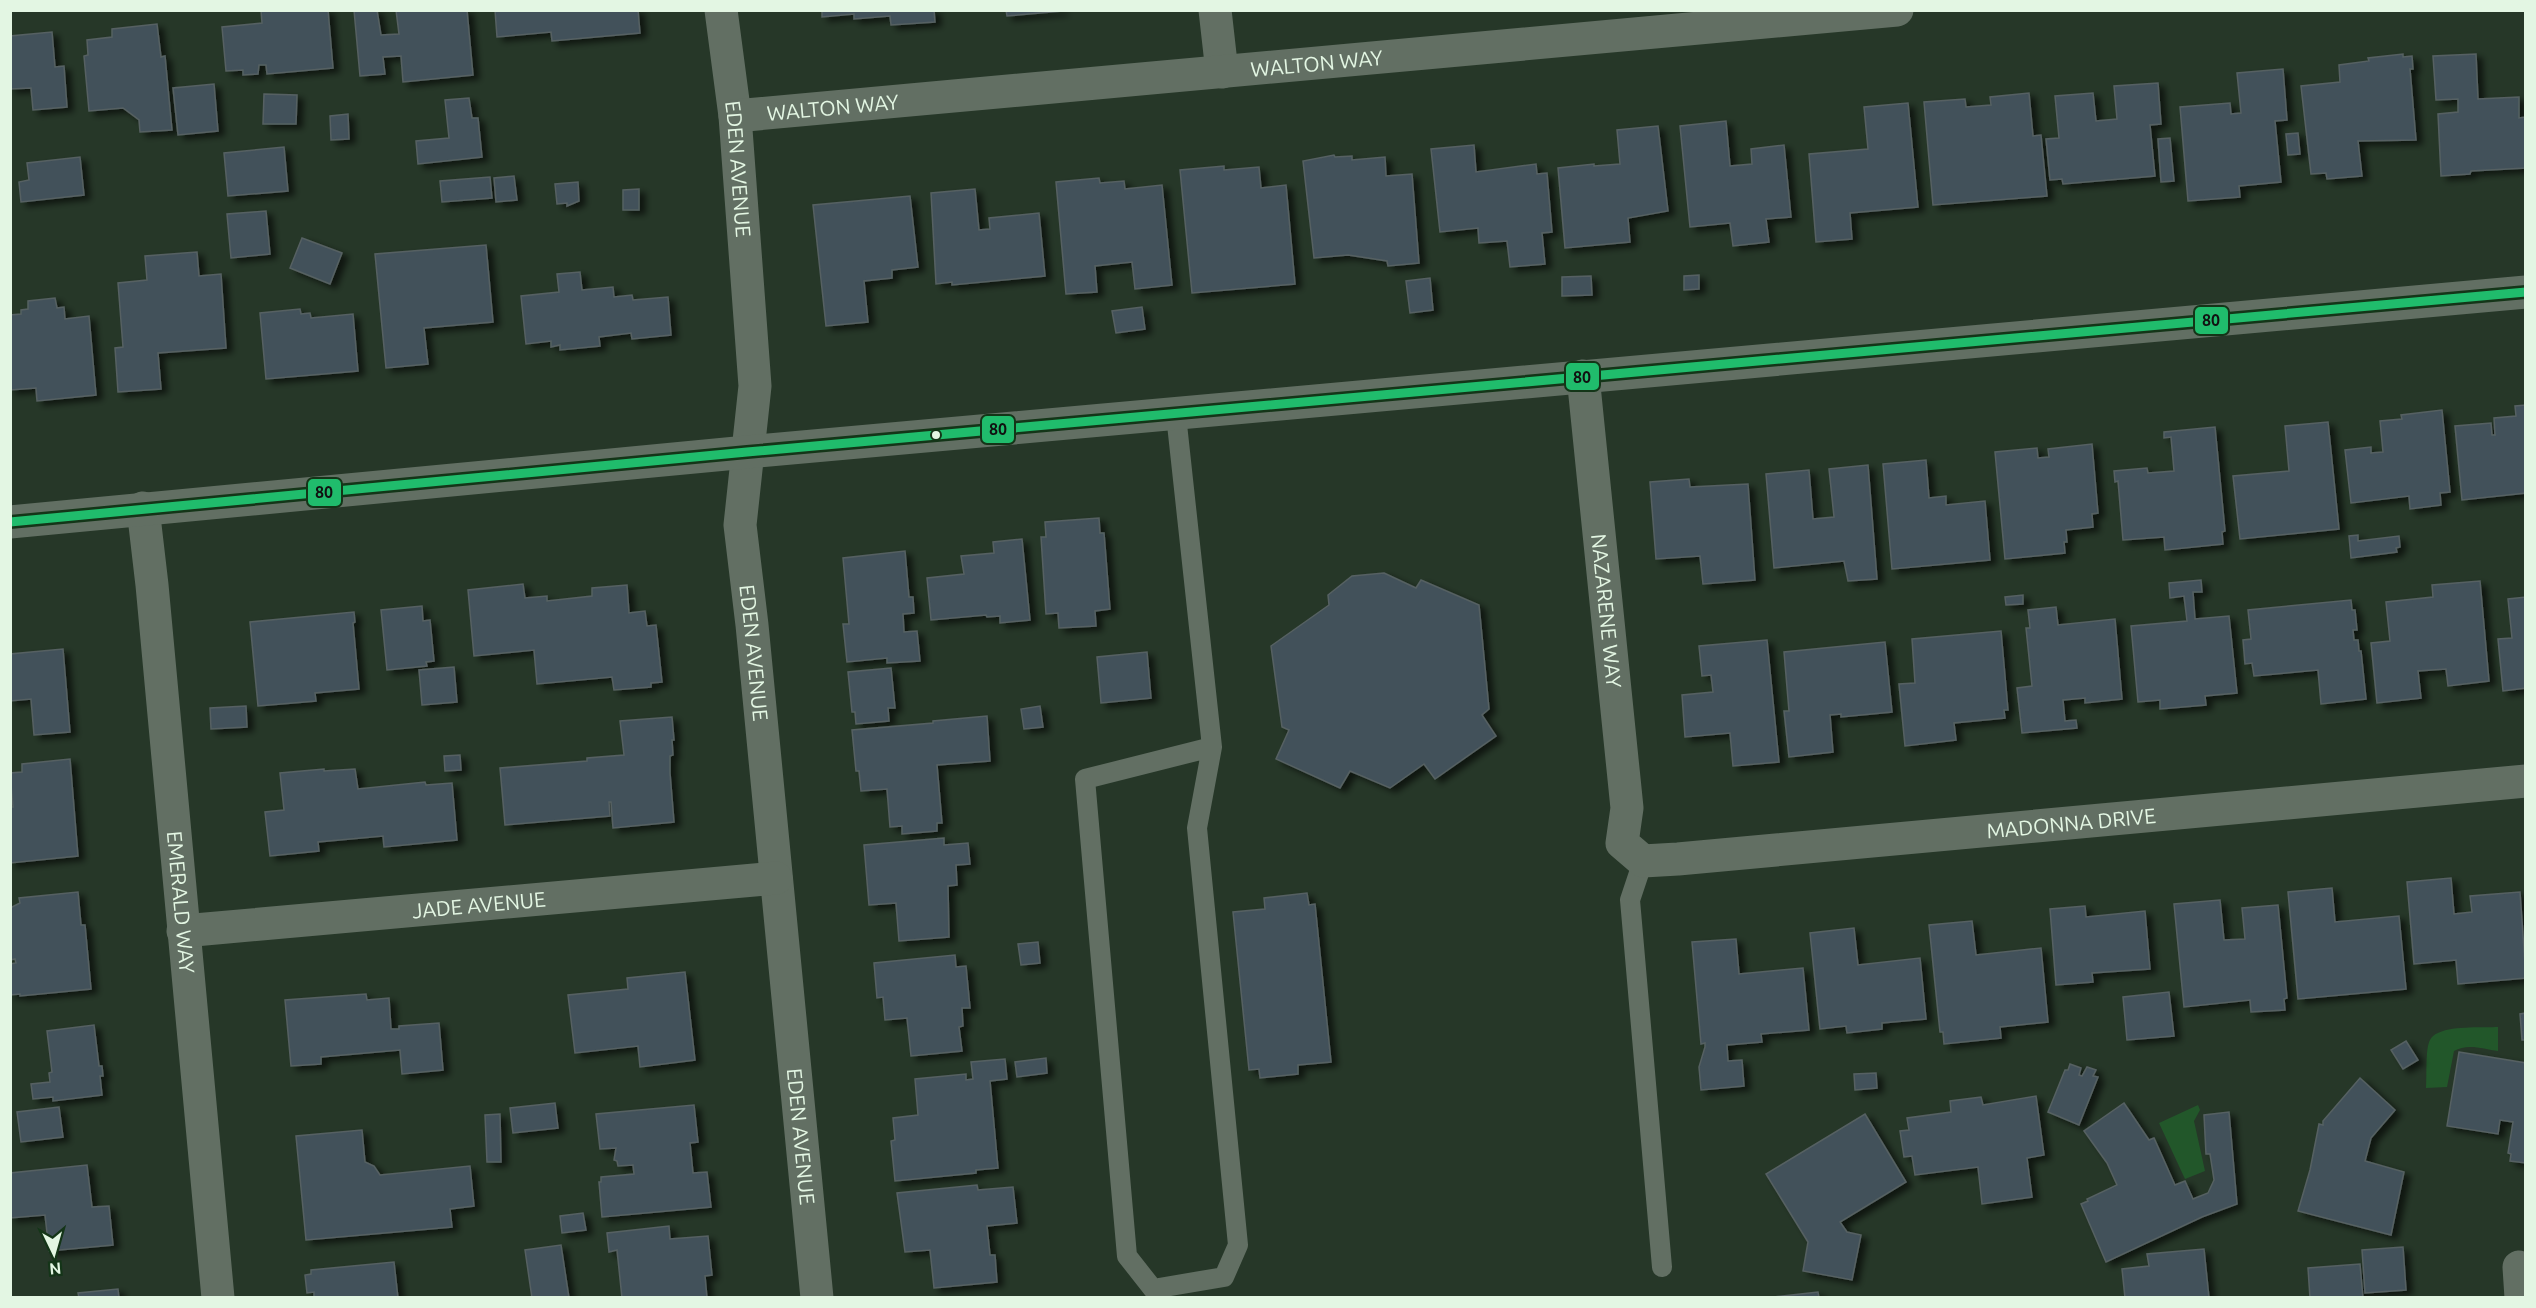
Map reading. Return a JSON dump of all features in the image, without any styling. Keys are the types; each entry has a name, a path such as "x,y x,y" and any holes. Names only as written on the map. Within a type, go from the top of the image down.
{"street":[{"name":"EDEN AVENUE","path":"722,10 735,116 754,386 740,525 817,1298"},
{"path":"1215,10 1222,72"},
{"name":"WALTON WAY","path":"735,116 1897,10"},
{"path":"10,522 747,452 1176,415 2526,291"},
{"name":"NAZARENE WAY","path":"1583,376 1633,852"},
{"name":"EMERALD WAY","path":"143,508 218,1298"},
{"name":"MADONNA DRIVE","path":"1633,852 1678,860 2526,781"},
{"name":"JADE AVENUE","path":"183,932 776,878"}],"lane":[{"path":"1176,415 1212,747 1197,828 1238,1245 1224,1277 1154,1289 1127,1257 1085,779 1212,747"},
{"path":"1633,852 1630,900 1662,1267"}],"shaded area":[{"path":"2498,1027 2498,1051 2464,1047 2454,1051 2447,1087 2426,1088 2427,1050 2430,1040 2435,1035 2451,1029"},
{"path":"2198,1105 2200,1110 2194,1121 2205,1171 2185,1179 2159,1123"}],"building":[{"path":"261,10 328,10 333,68 267,74 266,65 259,65 258,74 243,75 243,70 226,71 222,27 262,23"},
{"path":"354,10 377,10 381,35 399,34 396,10 467,10 473,75 403,82 401,56 383,57 385,74 360,76"},
{"path":"495,10 638,10 640,33 552,41 551,32 497,37"},
{"path":"822,10 934,10 935,22 891,25 890,16 854,19 854,14 822,17"},
{"path":"1006,10 1062,10 1062,11 1007,16"},
{"path":"157,24 161,57 165,56 172,130 140,132 139,120 123,108 89,111 84,56 88,55 87,40 112,37 112,29"},
{"path":"52,32 55,67 64,66 67,107 33,110 31,88 10,89 10,36"},
{"path":"2403,54 2403,57 2412,56 2413,69 2410,69 2416,140 2358,141 2362,176 2327,179 2326,173 2311,174 2301,86 2340,82 2339,65 2369,61 2368,58"},
{"path":"2476,54 2478,99 2519,97 2519,118 2526,117 2526,168 2471,171 2470,174 2441,176 2438,114 2458,112 2458,99 2436,100 2433,56"},
{"path":"2283,69 2287,120 2275,121 2281,182 2239,186 2240,197 2188,201 2180,107 2230,103 2231,114 2241,113 2237,73"},
{"path":"2158,83 2161,124 2150,125 2155,176 2063,184 2062,179 2050,180 2046,139 2059,138 2055,96 2093,93 2096,121 2117,119 2114,86"},
{"path":"214,84 218,131 178,135 173,88"},
{"path":"2029,93 2033,136 2041,135 2047,196 1933,205 1924,102 1965,99 1966,107 1991,105 1990,97"},
{"path":"264,94 297,95 296,124 263,124"},
{"path":"469,98 472,118 478,118 482,157 418,164 416,141 449,138 445,100"},
{"path":"1908,103 1918,207 1850,213 1852,239 1816,242 1809,154 1868,149 1864,107"},
{"path":"348,114 349,139 331,140 330,116"},
{"path":"1726,121 1730,166 1752,164 1751,149 1784,145 1791,217 1766,219 1769,242 1733,246 1730,223 1690,227 1680,126"},
{"path":"1658,126 1668,211 1628,218 1630,242 1565,248 1558,168 1620,164 1617,130"},
{"path":"2298,133 2300,154 2288,155 2286,134"},
{"path":"2170,138 2174,181 2161,182 2158,139"},
{"path":"1474,145 1476,172 1536,164 1537,174 1547,173 1552,232 1542,233 1545,264 1510,267 1507,241 1479,243 1478,228 1440,232 1431,149"},
{"path":"284,147 288,191 228,196 224,153"},
{"path":"1334,155 1335,157 1352,156 1352,160 1385,157 1386,176 1412,174 1419,263 1388,266 1387,261 1348,255 1314,258 1303,161"},
{"path":"80,157 84,195 21,202 19,182 29,180 27,163"},
{"path":"1224,166 1224,170 1259,167 1261,188 1286,185 1295,284 1192,293 1180,170"},
{"path":"514,176 517,200 496,202 494,178"},
{"path":"490,177 492,198 442,202 440,181"},
{"path":"1099,178 1100,183 1124,181 1125,189 1162,185 1172,285 1135,289 1132,262 1095,266 1097,292 1066,294 1056,182"},
{"path":"578,182 579,201 567,206 567,203 557,204 555,184"},
{"path":"639,189 639,210 623,210 623,190"},
{"path":"975,189 979,230 990,229 989,218 1039,213 1045,276 952,285 952,282 936,284 931,193"},
{"path":"910,196 918,267 892,270 892,278 864,281 868,322 826,326 813,205"},
{"path":"266,211 270,254 231,258 227,214"},
{"path":"302,238 342,253 330,284 290,268"},
{"path":"486,245 493,322 424,328 428,364 386,368 375,254"},
{"path":"197,252 199,276 221,274 226,348 158,353 161,389 118,392 115,348 123,347 118,283 147,280 145,256"},
{"path":"580,272 582,290 613,287 614,297 632,295 633,300 668,297 671,335 632,339 631,333 599,337 600,346 560,350 560,345 551,347 551,341 526,344 521,296 559,292 557,274"},
{"path":"1699,275 1699,289 1684,290 1684,276"},
{"path":"1591,276 1592,295 1562,296 1562,277"},
{"path":"1430,278 1433,310 1410,313 1406,281"},
{"path":"55,298 57,308 64,307 65,319 89,316 96,395 37,401 36,388 10,390 10,315 21,314 21,310 28,309 28,301"},
{"path":"1142,307 1145,329 1116,333 1112,311"},
{"path":"300,309 301,314 310,313 311,318 353,314 358,371 266,379 260,313"},
{"path":"2526,405 2526,493 2462,500 2455,426 2491,423 2492,435 2495,435 2494,418 2516,416 2515,406"},
{"path":"2442,410 2450,492 2440,493 2441,505 2410,509 2409,496 2351,503 2345,450 2371,447 2371,453 2383,452 2380,421 2402,419 2401,415"},
{"path":"2328,422 2339,529 2240,539 2233,476 2289,471 2285,426"},
{"path":"2215,427 2225,531 2222,532 2223,544 2165,550 2164,537 2123,540 2118,481 2115,482 2114,471 2147,468 2148,473 2174,471 2171,437 2164,438 2164,432"},
{"path":"2092,444 2098,513 2092,514 2093,527 2066,530 2065,553 2005,559 1995,452 2037,448 2038,458 2049,457 2048,449"},
{"path":"1926,460 1929,498 1946,496 1946,505 1985,501 1990,560 1892,569 1883,464"},
{"path":"1868,465 1877,579 1848,581 1844,561 1774,568 1766,474 1809,470 1813,519 1834,517 1829,469"},
{"path":"1689,479 1690,487 1748,484 1755,580 1703,584 1700,556 1656,559 1650,482"},
{"path":"1099,518 1100,533 1104,533 1110,609 1095,611 1096,626 1059,628 1058,613 1046,614 1041,537 1046,537 1045,522"},
{"path":"2358,535 2358,541 2399,536 2400,547 2396,548 2397,552 2351,558 2349,536"},
{"path":"1022,539 1030,620 1000,623 1000,616 987,617 986,615 931,620 927,578 964,574 961,556 994,553 993,542"},
{"path":"905,551 909,597 913,597 914,613 903,614 904,632 917,631 920,661 887,663 887,658 847,662 843,624 849,624 843,558"},
{"path":"1384,573 1416,588 1421,580 1479,605 1489,709 1482,715 1496,736 1435,779 1424,764 1390,788 1350,771 1340,788 1276,759 1289,730 1282,727 1271,646 1329,605 1328,595 1352,576"},
{"path":"2201,580 2202,592 2193,592 2195,619 2229,616 2237,693 2205,696 2206,705 2160,709 2160,700 2138,702 2131,626 2187,621 2184,596 2170,598 2169,583"},
{"path":"2480,581 2489,681 2448,686 2446,669 2418,671 2421,698 2377,703 2371,643 2390,641 2386,602 2433,597 2432,585"},
{"path":"523,584 525,598 547,596 547,601 592,596 592,588 627,585 629,613 645,611 647,626 656,625 662,682 651,683 651,687 614,690 612,677 537,684 534,650 474,656 468,590"},
{"path":"2023,595 2023,604 2006,605 2005,597"},
{"path":"2526,597 2526,688 2503,691 2498,639 2512,638 2508,599"},
{"path":"2351,600 2352,610 2355,610 2357,630 2353,630 2354,640 2358,640 2359,651 2361,651 2366,699 2321,704 2318,670 2254,676 2252,663 2245,664 2243,640 2251,639 2248,610"},
{"path":"422,606 423,621 430,620 434,661 426,662 427,666 387,670 381,610"},
{"path":"2056,607 2058,625 2115,619 2122,699 2085,703 2085,698 2063,700 2065,721 2076,720 2077,728 2022,733 2017,688 2032,686 2026,628 2030,628 2028,610"},
{"path":"354,612 359,689 315,693 316,701 258,706 250,622"},
{"path":"2001,631 2008,710 2004,710 2005,718 1954,723 1956,740 1905,746 1899,684 1915,683 1912,639"},
{"path":"1767,640 1779,762 1733,766 1730,733 1685,737 1682,695 1713,692 1711,675 1702,676 1699,646"},
{"path":"1885,642 1892,712 1841,717 1841,714 1830,715 1833,752 1789,757 1784,711 1789,711 1784,652"},
{"path":"63,649 70,732 34,735 31,699 10,701 10,654"},
{"path":"1147,652 1151,698 1101,703 1097,657"},
{"path":"454,667 457,702 422,705 419,670"},
{"path":"891,668 895,708 888,708 889,721 856,724 855,712 852,712 848,672"},
{"path":"246,706 247,727 211,729 210,708"},
{"path":"1040,706 1043,727 1024,729 1021,709"},
{"path":"987,716 990,761 937,765 942,823 937,823 937,831 902,834 902,826 890,827 887,789 861,791 859,771 856,771 852,730"},
{"path":"672,717 674,740 672,740 673,755 670,756 670,773 674,822 613,828 611,802 609,802 610,816 505,825 500,768 587,761 587,758 624,755 620,721"},
{"path":"460,755 461,770 445,771 444,756"},
{"path":"70,759 78,856 10,863 10,807 13,807 10,773 22,772 22,764"},
{"path":"324,769 324,771 355,769 358,789 425,782 426,785 452,783 457,840 384,847 383,836 318,842 319,851 270,856 265,812 284,810 280,773"},
{"path":"944,838 944,845 968,843 970,864 956,865 957,885 948,886 949,937 899,941 896,903 869,905 864,845"},
{"path":"2451,878 2454,914 2472,912 2470,896 2520,892 2526,978 2458,984 2456,960 2414,964 2407,882"},
{"path":"2332,888 2335,922 2399,916 2406,989 2298,999 2288,892"},
{"path":"78,892 81,925 85,925 91,989 10,995 10,964 16,963 15,959 10,960 10,908 20,903 19,898"},
{"path":"1307,893 1309,905 1315,904 1331,1062 1298,1065 1298,1074 1260,1078 1259,1069 1249,1070 1233,912 1265,909 1264,898"},
{"path":"2220,900 2224,940 2245,939 2242,908 2278,905 2287,998 2284,999 2285,1010 2251,1012 2250,1000 2184,1007 2174,904"},
{"path":"2085,906 2086,917 2145,911 2150,969 2092,973 2093,982 2056,985 2050,909"},
{"path":"1972,921 1976,955 2041,948 2048,1022 2000,1027 2001,1038 1944,1044 1943,1032 1940,1032 1929,925"},
{"path":"1854,928 1858,965 1920,958 1926,1019 1882,1023 1882,1029 1847,1033 1846,1026 1820,1029 1810,933"},
{"path":"1736,939 1739,974 1803,968 1809,1030 1761,1034 1762,1042 1727,1045 1728,1061 1742,1060 1744,1086 1701,1090 1699,1067 1705,1043 1701,1044 1692,942"},
{"path":"1038,942 1040,963 1021,965 1018,944"},
{"path":"955,955 956,967 966,966 970,1008 962,1008 963,1026 959,1027 962,1051 911,1056 907,1018 885,1020 883,997 877,998 874,963"},
{"path":"685,972 695,1060 640,1067 638,1046 575,1053 568,995 628,989 627,978"},
{"path":"2169,992 2174,1036 2127,1040 2123,997"},
{"path":"366,994 367,1000 389,998 391,1029 399,1029 399,1026 439,1023 443,1070 402,1074 400,1050 321,1057 321,1064 291,1066 285,1000"},
{"path":"2526,1013 2526,1040 2522,1040 2520,1014"},
{"path":"94,1025 99,1066 102,1066 103,1076 100,1076 102,1095 53,1101 53,1097 33,1099 31,1084 50,1082 49,1073 52,1072 47,1031"},
{"path":"2406,1041 2418,1060 2403,1069 2391,1050"},
{"path":"2459,1052 2526,1063 2526,1163 2510,1161 2511,1154 2508,1153 2513,1122 2500,1120 2498,1134 2447,1126"},
{"path":"1046,1058 1047,1073 1017,1077 1015,1062"},
{"path":"1005,1059 1007,1079 990,1081 998,1168 976,1170 976,1173 895,1181 891,1141 895,1140 893,1118 918,1115 915,1079 966,1074 966,1080 973,1079 971,1062"},
{"path":"2070,1064 2081,1068 2079,1075 2082,1076 2087,1067 2096,1070 2093,1076 2098,1077 2079,1125 2048,1112 2065,1070 2068,1070"},
{"path":"1876,1073 1877,1088 1855,1090 1854,1074"},
{"path":"2360,1078 2395,1110 2371,1138 2365,1161 2404,1172 2391,1235 2298,1211 2310,1170 2319,1124 2323,1125 2323,1121"},
{"path":"2036,1096 2044,1155 2027,1158 2032,1197 1982,1204 1978,1167 1915,1175 1912,1156 1904,1157 1900,1131 1909,1130 1907,1118 1951,1112 1950,1101 1981,1097 1983,1105"},
{"path":"555,1103 558,1128 513,1133 510,1108"},
{"path":"2124,1103 2149,1140 2154,1138 2175,1185 2185,1181 2193,1199 2208,1193 2214,1180 2210,1154 2206,1154 2204,1115 2229,1112 2237,1204 2202,1217 2106,1262 2081,1204 2117,1185 2107,1163 2084,1131"},
{"path":"694,1105 698,1142 690,1143 693,1173 707,1172 711,1207 602,1217 599,1182 601,1182 601,1177 634,1174 633,1165 618,1166 617,1161 614,1160 616,1148 600,1149 596,1114"},
{"path":"59,1107 63,1137 21,1142 17,1112"},
{"path":"500,1114 501,1162 487,1162 485,1115"},
{"path":"1865,1114 1906,1182 1840,1222 1847,1232 1861,1235 1852,1280 1803,1271 1808,1242 1766,1174"},
{"path":"362,1130 365,1162 374,1166 380,1175 470,1166 474,1206 450,1209 452,1227 306,1240 296,1136"},
{"path":"87,1165 92,1207 109,1206 113,1245 49,1251 45,1215 10,1218 10,1173"},
{"path":"977,1185 978,1190 1013,1187 1017,1223 987,1226 990,1255 995,1255 997,1282 934,1288 930,1250 905,1252 897,1193"},
{"path":"583,1213 586,1230 562,1233 560,1216"},
{"path":"669,1226 670,1239 708,1236 712,1275 705,1276 707,1298 622,1298 617,1250 609,1252 607,1233"},
{"path":"561,1245 569,1298 532,1298 525,1250"},
{"path":"2403,1247 2406,1290 2365,1293 2362,1250"},
{"path":"2204,1249 2209,1298 2125,1298 2122,1269 2149,1266 2147,1254"},
{"path":"394,1262 398,1298 314,1298 314,1292 307,1293 305,1275 311,1274 311,1270"},
{"path":"2360,1264 2363,1298 2310,1298 2308,1268"},
{"path":"118,1289 119,1298 79,1298 78,1293"},
{"path":"1818,1292 1819,1298 1774,1298 1774,1297"}],"transit line":[{"name":"80","path":"10,522 747,452 2526,292"}]}
